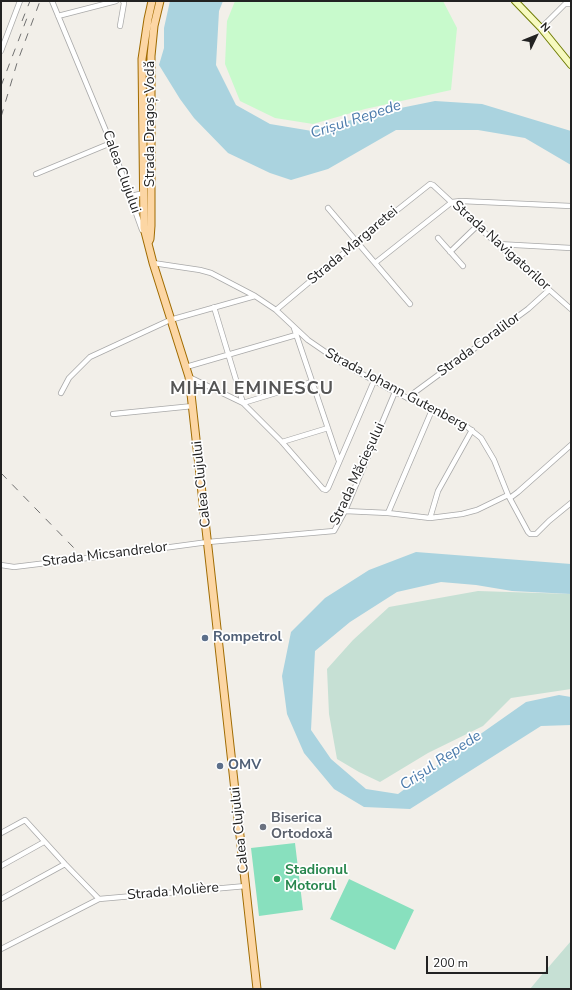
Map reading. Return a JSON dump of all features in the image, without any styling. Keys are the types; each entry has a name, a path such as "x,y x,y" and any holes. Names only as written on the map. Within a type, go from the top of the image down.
{"main road":[{"name":"Strada Dragoș Vodă","path":"148,243 150,239 151,226 142,59 152,1"},
{"name":"Strada Dragoș Vodă","path":"148,243 144,228 144,193 148,184 151,56 154,26 160,1"},
{"path":"144,193 148,194 149,197 148,220 151,226"},
{"name":"Calea Clujului","path":"148,243 170,320 189,377 257,989"}],"street":[{"path":"1,51 3,39 20,1"},
{"name":"Calea Clujului","path":"52,1 111,143 148,243"},
{"path":"58,16 116,1"},
{"path":"120,26 124,3 123,1"},
{"path":"515,1 541,28 571,65"},
{"path":"541,28 565,4 571,4"},
{"path":"36,174 111,143"},
{"name":"Strada Navigatorilor","path":"430,184 433,185 571,309"},
{"name":"Strada Margaretei","path":"276,310 356,242 430,184"},
{"path":"131,196 144,193"},
{"path":"375,263 452,202 460,201 571,206"},
{"path":"328,208 410,304"},
{"path":"450,252 477,226"},
{"path":"438,238 462,266"},
{"path":"497,244 571,248"},
{"name":"Strada Johann Gutenberg","path":"153,263 212,273 255,296 276,310 316,347 340,362 395,392 459,422 472,430 481,438 494,460 509,496 528,532 532,535 536,534 549,521 571,504"},
{"name":"Strada Coralilor","path":"407,398 528,309 550,290"},
{"path":"61,393 69,378 90,357 170,320 255,296"},
{"path":"214,307 243,403"},
{"path":"293,325 339,461"},
{"path":"186,367 296,335"},
{"path":"189,377 243,403 282,442 323,489 326,490 374,381"},
{"path":"243,403 312,382"},
{"name":"Strada Măcieșului","path":"208,542 334,531 345,511 395,392"},
{"path":"113,414 193,406"},
{"path":"388,513 432,410"},
{"path":"282,442 328,428"},
{"path":"430,518 438,491 472,430"},
{"path":"345,511 388,513 430,518 467,513 518,492 571,445"},
{"name":"Strada Micsandrelor","path":"1,565 14,567 208,542"},
{"path":"1,833 25,820 99,899"},
{"path":"1,866 44,842"},
{"path":"1,899 65,864"},
{"name":"Strada Molière","path":"1,949 99,899 246,886"}],"green space":[{"path":"235,1 443,1 457,28 451,90 365,109 313,124 275,118 240,101 225,64 227,21"},
{"path":"478,591 571,594 571,689 511,698 483,726 428,753 380,782 337,759 329,714 327,669 353,640 389,607"},
{"name":"Stadionul Motorul","path":"295,843 303,910 259,916 251,848"},
{"path":"349,879 414,910 395,950 330,919"},
{"path":"571,941 571,989 530,989 540,977"}],"water":[{"name":"Crișul Repede","path":"170,1 223,1 219,11 216,65 236,105 270,124 312,131 376,113 435,101 482,104 571,131 571,165 525,138 478,130 396,130 328,169 291,180 270,173 228,153 194,118 180,99 159,65 164,48 164,28"},
{"path":"416,552 571,564 571,594 512,591 476,585 441,582 397,592 350,622 315,651 311,730 331,759 366,789 398,794 526,702 559,695 571,697 571,725 541,726 410,809 364,807 334,789 304,753 287,714 282,676 291,632 325,598 369,570"}],"railway":[{"path":"22,21 30,1"},
{"path":"1,117 17,63 40,1"},
{"path":"1,86 27,18"},
{"path":"1,473 74,548"}],"place":[{"name":"Rompetrol","path":"205,638"},
{"name":"OMV","path":"220,766"},
{"name":"Biserica Ortodoxă","path":"263,827"},
{"name":"Stadionul Motorul","path":"277,879"}],"district":[{"name":"MIHAI EMINESCU","path":"252,390"}]}
